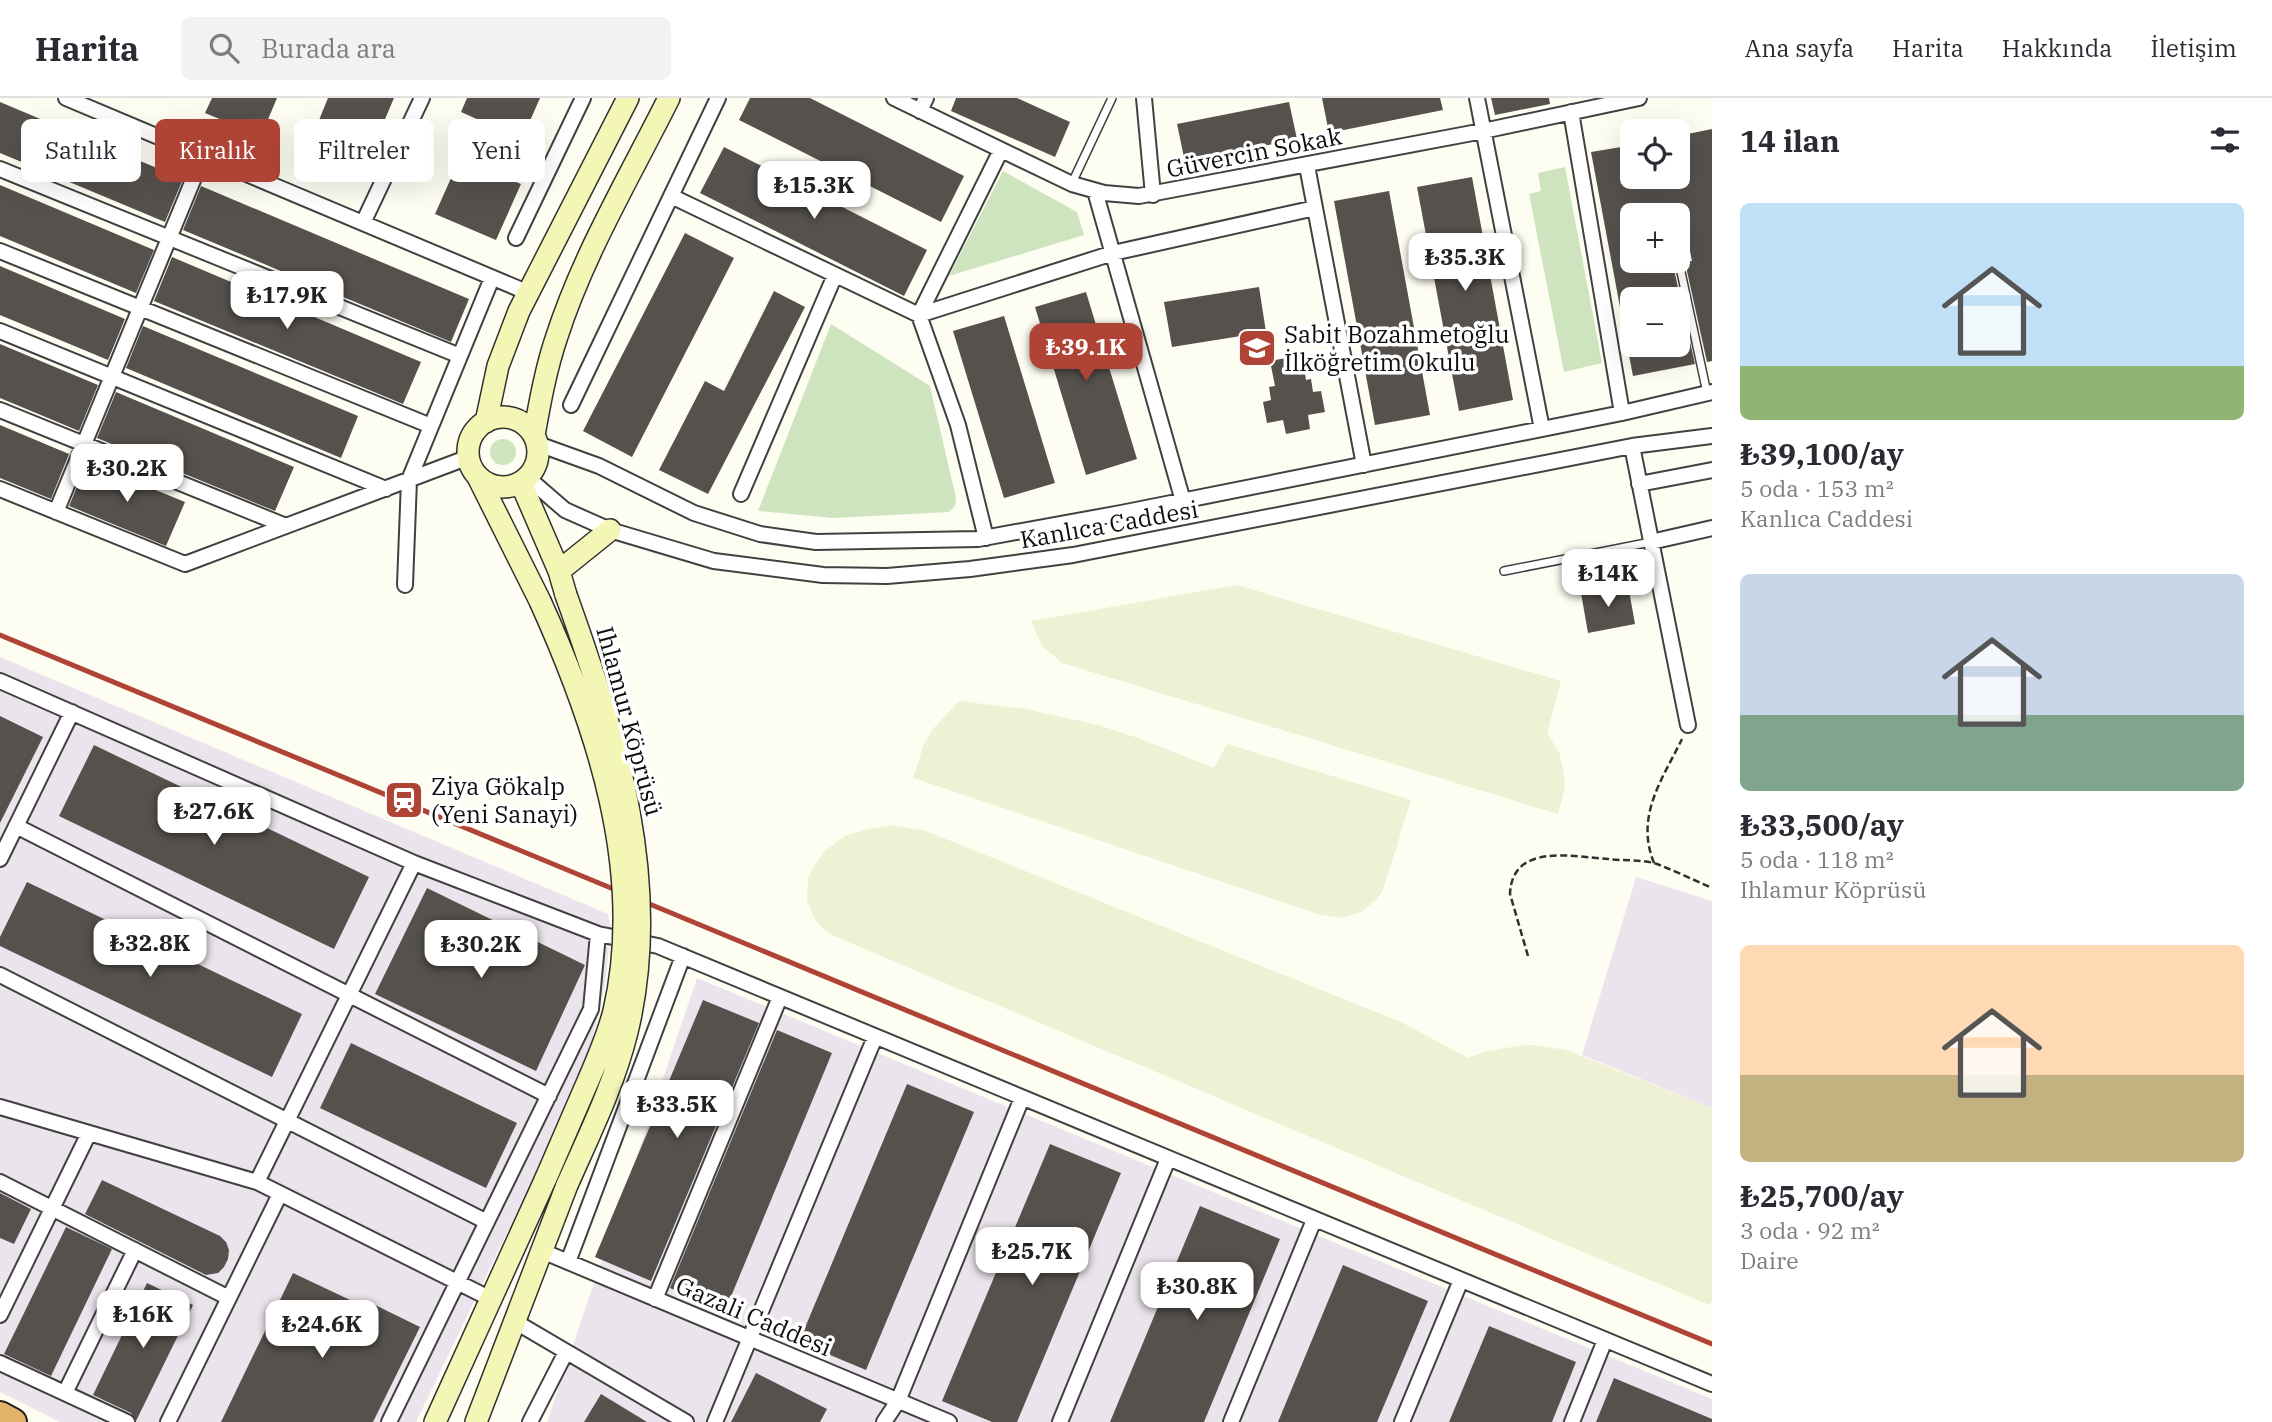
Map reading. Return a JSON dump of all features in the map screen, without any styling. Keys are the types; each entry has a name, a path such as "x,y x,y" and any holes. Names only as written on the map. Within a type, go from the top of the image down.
{"highway":[{"path":"0,1415 13,1422"}],"street":[{"path":"65,98 155,136"},
{"path":"363,223 422,98"},
{"path":"516,238 583,98"},
{"path":"486,422 498,366 507,340 528,293 628,98"},
{"path":"536,439 522,422 504,417 486,422 473,435 469,443 469,457 478,477 503,488 524,480 537,462 536,439 547,369 566,310 669,98"},
{"path":"571,405 718,98"},
{"name":"Güvercin Sokak","path":"894,98 923,104 1001,150 1072,184 1120,195 1153,195 1639,98"},
{"path":"1144,98 1153,195"},
{"path":"1476,98 1542,429"},
{"path":"1571,112 1622,413"},
{"path":"986,538 958,425 919,315 1001,150"},
{"path":"1307,166 1364,465"},
{"path":"0,169 460,356"},
{"path":"57,512 192,182"},
{"path":"265,182 528,293"},
{"path":"1095,191 1183,501"},
{"path":"671,196 919,315 1113,253 1315,208"},
{"path":"0,251 431,426"},
{"path":"741,494 835,275"},
{"path":"405,585 409,480 492,278"},
{"path":"0,331 386,489"},
{"name":"Kanlıca Caddesi","path":"536,439 599,466 694,513 760,534 816,541 986,538 1622,413 1709,392"},
{"path":"0,410 286,526"},
{"name":"Kanlıca Caddesi","path":"524,480 565,510 610,530 714,561 855,577 970,569 1073,555 1632,446 1712,436"},
{"path":"1632,446 1688,725"},
{"path":"0,489 185,564 469,457"},
{"path":"1639,484 1712,470"},
{"name":"Ihlamur Köprüsü","path":"435,1422 547,1178 607,1035 622,965 624,912 617,834 600,762 575,684 540,601 478,477"},
{"name":"Ihlamur Köprüsü","path":"475,1422 567,1185 611,1084 627,1032 637,965 639,901 636,851 624,781 598,689 559,571 524,480"},
{"path":"1651,541 1712,528"},
{"path":"559,571 610,530"},
{"path":"0,681 414,863 598,934 657,946 683,956 1712,1384"},
{"path":"0,859 72,712"},
{"path":"16,826 549,1096"},
{"path":"257,1182 414,863"},
{"path":"389,1422 592,1009 598,934"},
{"path":"568,1262 683,956"},
{"path":"0,975 487,1222"},
{"path":"655,1299 780,996"},
{"path":"715,1422 875,1037"},
{"path":"884,1422 898,1401 1022,1098"},
{"path":"0,1107 257,1182 491,1299"},
{"path":"0,1315 89,1133"},
{"path":"1060,1422 1168,1159"},
{"path":"0,1182 229,1298"},
{"path":"168,1422 280,1194"},
{"path":"1231,1422 1314,1220"},
{"path":"65,1393 135,1250"},
{"name":"Gazali Caddesi","path":"541,1251 949,1422"},
{"path":"1402,1422 1461,1280"},
{"path":"514,1321 686,1422"},
{"path":"1572,1422 1605,1340"},
{"path":"530,1422 566,1352"},
{"path":"0,1363 127,1422"}],"lane":[{"path":"1072,184 1112,98"},
{"path":"1681,273 1709,392"},
{"path":"1504,571 1651,541"}],"path":[{"path":"1654,863 1647,840 1647,817 1654,796 1688,725"},
{"path":"1528,956 1510,894 1513,879 1521,866 1535,858 1555,855 1654,863 1712,888"}],"shaded area":[{"path":"0,657 608,914 611,930 605,985 589,1052 577,1087 416,1422 60,1422 0,1392"},
{"path":"1636,877 1712,901 1712,1108 1582,1055"},
{"path":"697,978 1712,1399 1712,1422 547,1422"}],"green space":[{"path":"1565,167 1602,363 1564,372 1529,194 1541,191 1538,173"},
{"path":"1003,171 1077,212 1084,235 949,276"},
{"path":"831,324 930,386 956,498 955,506 949,512 833,518 758,511"},
{"path":"503,439 512,443 516,452 512,461 503,465 494,461 490,452 494,443"},
{"path":"1237,585 1561,681 1547,733 1559,752 1564,774 1565,788 1558,814 1062,663 1042,646 1031,621"},
{"path":"959,701 1025,709 1098,725 1214,768 1227,744 1411,800 1383,890 1377,899 1361,912 1341,918 1321,915 913,778 924,744 933,729"},
{"path":"893,825 926,831 1401,1022 1468,1058 1517,1046 1534,1045 1566,1050 1712,1108 1712,1301 1709,1305 829,934 815,920 807,900 808,879 812,869 825,851 845,836"}],"building":[{"path":"212,98 277,98 268,119 220,119 205,113"},
{"path":"328,98 394,98 385,119 319,119"},
{"path":"467,98 540,98 531,119 477,119 461,112"},
{"path":"750,98 810,98 964,176 941,222 739,120"},
{"path":"956,98 1017,98 1070,122 1055,157 951,111"},
{"path":"1322,98 1440,98 1443,110 1329,133"},
{"path":"1491,98 1549,98 1550,104 1495,115"},
{"path":"0,102 40,119 21,119 21,162 0,153"},
{"path":"1289,102 1297,139 1185,162 1177,124"},
{"path":"1712,129 1712,361 1707,362 1687,273 1690,273 1692,261 1690,203 1620,203 1620,273 1675,273 1678,287 1620,287 1620,307 1591,152 1620,147 1620,189 1690,189 1690,134"},
{"path":"724,147 927,250 904,296 700,193"},
{"path":"141,161 155,167 155,182 182,182 165,222 69,182 141,182"},
{"path":"1472,177 1513,400 1459,411 1417,187"},
{"path":"449,182 521,184 496,240 435,214"},
{"path":"0,185 154,250 136,293 0,236"},
{"path":"201,186 469,299 451,342 183,230"},
{"path":"1389,191 1430,415 1375,425 1334,201"},
{"path":"685,233 734,258 632,457 583,431"},
{"path":"172,257 421,362 403,404 154,301"},
{"path":"0,266 125,319 108,360 0,315"},
{"path":"1259,287 1266,332 1172,347 1164,302"},
{"path":"774,291 805,307 708,494 659,470 705,381 724,391"},
{"path":"1086,292 1137,459 1086,475 1035,307"},
{"path":"1004,316 1055,483 1004,498 953,331"},
{"path":"143,326 358,416 341,458 126,368"},
{"path":"1690,342 1695,364 1633,376 1629,357 1690,357"},
{"path":"0,344 98,385 79,431 0,398"},
{"path":"1302,355 1306,380 1311,379 1313,392 1321,391 1325,412 1308,415 1310,429 1286,434 1283,420 1267,423 1263,402 1271,400 1269,387 1275,386 1270,361"},
{"path":"116,392 294,467 275,511 97,438"},
{"path":"0,425 69,454 51,499 0,478"},
{"path":"87,462 185,502 166,546 69,506"},
{"path":"1628,585 1635,624 1588,633 1581,593"},
{"path":"0,716 43,737 0,823"},
{"path":"94,745 369,877 334,949 59,816"},
{"path":"27,882 302,1014 272,1077 0,946 0,937"},
{"path":"427,888 585,965 536,1071 375,994"},
{"path":"703,1000 759,1023 651,1281 595,1257"},
{"path":"777,1030 832,1053 725,1311 670,1288"},
{"path":"351,1043 517,1123 486,1188 320,1108"},
{"path":"907,1084 974,1112 866,1370 799,1342"},
{"path":"1050,1144 1121,1173 1017,1422 992,1422 942,1401"},
{"path":"102,1180 220,1236 229,1250 224,1267 218,1273 206,1275 85,1214"},
{"path":"0,1193 31,1209 14,1244 0,1238"},
{"path":"1200,1206 1280,1239 1204,1422 1110,1422"},
{"path":"66,1227 112,1249 51,1376 4,1354"},
{"path":"1343,1265 1428,1301 1377,1422 1278,1422"},
{"path":"293,1273 367,1308 369,1302 420,1327 373,1422 221,1422"},
{"path":"147,1283 193,1305 136,1421 131,1413 93,1395"},
{"path":"1489,1326 1576,1362 1552,1422 1449,1422"},
{"path":"756,1373 827,1409 820,1422 731,1422"},
{"path":"1614,1378 1712,1419 1712,1422 1596,1422"},
{"path":"601,1394 647,1422 584,1422"}],"railway":[{"path":"0,635 1712,1344"}],"place":[{"name":"Sabit Bozahmetoğlu İlköğretim Okulu","path":"1257,348"},
{"name":"Ziya Gökalp (Yeni Sanayi)","path":"404,800"}]}
